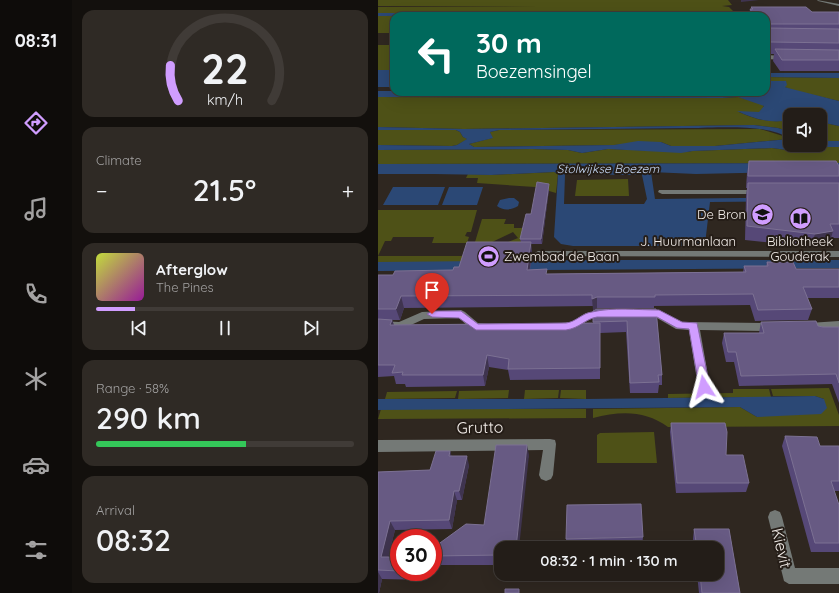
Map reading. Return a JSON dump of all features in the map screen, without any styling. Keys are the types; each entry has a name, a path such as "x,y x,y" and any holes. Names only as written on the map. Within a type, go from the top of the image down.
{"street":[{"path":"819,0 839,5"},
{"path":"770,57 788,58"},
{"path":"662,192 770,192"},
{"name":"J. Huurmanlaan","path":"538,254 839,254"},
{"path":"378,326 400,326 422,316 432,314 461,314 476,327 497,327"},
{"path":"551,326 574,326 590,315 616,314"},
{"path":"637,314 659,314 680,326 785,327"},
{"path":"800,327 839,325"},
{"path":"694,326 704,387"},
{"name":"Grutto","path":"378,446 550,444 546,475"},
{"name":"Kievit","path":"775,518 789,576 839,576"}],"shaded area":[{"path":"378,0 728,0 732,5 722,6 729,7 733,11 378,13 378,7 539,6 378,6"},
{"path":"378,16 390,16 390,33 378,33"},
{"path":"378,45 390,45 390,70 378,70"},
{"path":"770,77 839,78 839,101 792,90 785,87 785,81 770,81"},
{"path":"378,97 739,97 762,104 764,106 760,112 739,112 764,120 783,120 783,130 754,125 464,129 378,127"},
{"path":"827,123 839,126 839,141 827,141"},
{"path":"760,129 783,136 783,140 715,146 671,146 661,142 614,145 474,147 469,144 492,138 490,132 499,130"},
{"path":"378,130 456,130 460,132 463,137 468,139 452,146 378,145"},
{"path":"827,147 839,147 839,163 378,164 378,150 532,149 568,150 582,153 608,149 687,152 772,148 783,149 783,152 827,152"},
{"path":"554,172 558,174 556,193 535,187 477,183 478,178 466,178 468,174 491,175"},
{"path":"628,179 629,196 575,196 577,180"},
{"path":"378,210 477,210 471,232 467,232 465,236 469,237 467,243 432,243 434,237 393,237 391,241 385,241 378,256"},
{"path":"482,219 506,219 504,224 514,224 514,228 526,228 524,242 512,242 510,250 501,245 518,238 513,232 490,243 475,242"},
{"path":"378,256 467,256 465,262 378,262"},
{"path":"829,388 839,415 839,426 668,427 650,417 641,415 623,413 593,418 593,409 740,407 757,417 824,399 815,396 773,396 771,389"},
{"path":"733,389 769,389 771,397 668,398 668,394 733,393"},
{"path":"509,390 508,398 458,399 459,391"},
{"path":"525,390 559,390 558,398 524,399"},
{"path":"561,390 586,390 586,399 560,398"},
{"path":"457,391 455,398 385,399 387,392"},
{"path":"381,409 586,409 586,418 378,419"},
{"path":"654,432 657,463 597,463 597,435 600,433"}],"water":[{"path":"378,13 390,13 390,16 378,16"},
{"path":"378,70 390,70 390,87 378,87"},
{"path":"770,73 839,73 839,78 770,77"},
{"path":"770,81 786,81 787,85 785,87 839,101 839,126 827,123 827,108 783,108 783,121 769,121 756,118 737,111 759,112 764,106 738,97 378,97 378,91 390,91 390,96 770,96"},
{"path":"754,125 783,130 783,136 756,128 727,127 499,130 490,132 493,138 469,144 474,147 614,145 638,141 661,142 671,146 715,146 783,140 783,149 772,148 693,151 681,153 608,149 582,153 568,150 532,149 378,150 378,145 452,146 457,145 467,139 456,130 378,130 378,127 464,129"},
{"path":"827,141 839,141 839,147 827,147"},
{"name":"Stolwijkse Boezem","path":"839,163 839,171 696,174 651,172 655,199 839,197 839,201 710,202 705,244 697,246 573,246 561,244 554,237 558,174 554,172 491,175 378,174 378,164","holes":["569,173 642,175 647,199 644,204 564,204 565,175"]},
{"path":"393,187 445,187 438,205 383,205"},
{"path":"449,187 483,187 477,205 442,205"},
{"path":"514,198 519,202 518,206 502,209 497,206 500,200"},
{"path":"839,260 839,268 378,271 378,262"},
{"path":"815,396 824,399 827,408 821,414 757,417 740,407 378,410 378,399 586,399"}],"building":[{"path":"751,7 806,7 812,12 839,12 839,24 770,24 770,12 752,12 750,9 753,9"},
{"path":"770,28 839,29 839,43 770,42"},
{"path":"775,49 839,50 839,60 782,60"},
{"path":"749,161 836,161 839,166 839,176 748,176"},
{"path":"537,182 549,184 541,239 520,239 526,214 531,214"},
{"path":"748,183 839,183 839,224 830,224 833,231 815,234 747,226"},
{"path":"467,242 531,242 527,270 547,269 546,274 746,272 744,266 768,266 767,262 793,262 796,269 839,269 839,287 803,287 812,309 758,310 753,294 655,295 655,297 597,297 592,299 592,295 401,296 396,309 378,309 378,275 393,275 395,271 453,270 454,267 459,267"},
{"path":"597,309 656,309 662,375 658,375 659,382 630,383 627,321 593,322 593,311"},
{"path":"378,319 392,320 390,325 600,323 600,368 508,369 509,359 487,355 483,375 402,375 403,372 392,373 395,365 378,365"},
{"path":"816,321 818,326 839,327 839,383 836,374 741,376 736,352 728,352 724,333 764,333 761,322"},
{"path":"671,423 725,423 727,432 726,455 743,455 749,483 677,483"},
{"path":"785,436 817,437 820,446 839,446 839,481 831,481 839,505 839,543 815,543"},
{"path":"496,445 527,445 517,541 494,541 494,555 442,556 442,541 466,524 484,525"},
{"path":"436,451 450,451 449,456 467,456 459,491 454,491 449,520 390,521 381,557 390,557 390,571 378,570 378,472 430,470"},
{"path":"641,504 643,537 566,539 567,505"},
{"path":"694,529 729,529 740,593 702,593 701,581 724,581 724,541 696,541"},
{"path":"505,589 519,589 519,593 505,593"}],"place":[{"name":"De Bron","path":"762,214"},
{"name":"Bibliotheek Gouderak","path":"800,219"},
{"name":"Zwembad de Baan","path":"489,256"}],"route":[{"path":"432,314 461,314 476,327 574,326 590,315 597,314 659,314 680,326 694,326 704,387"}]}
